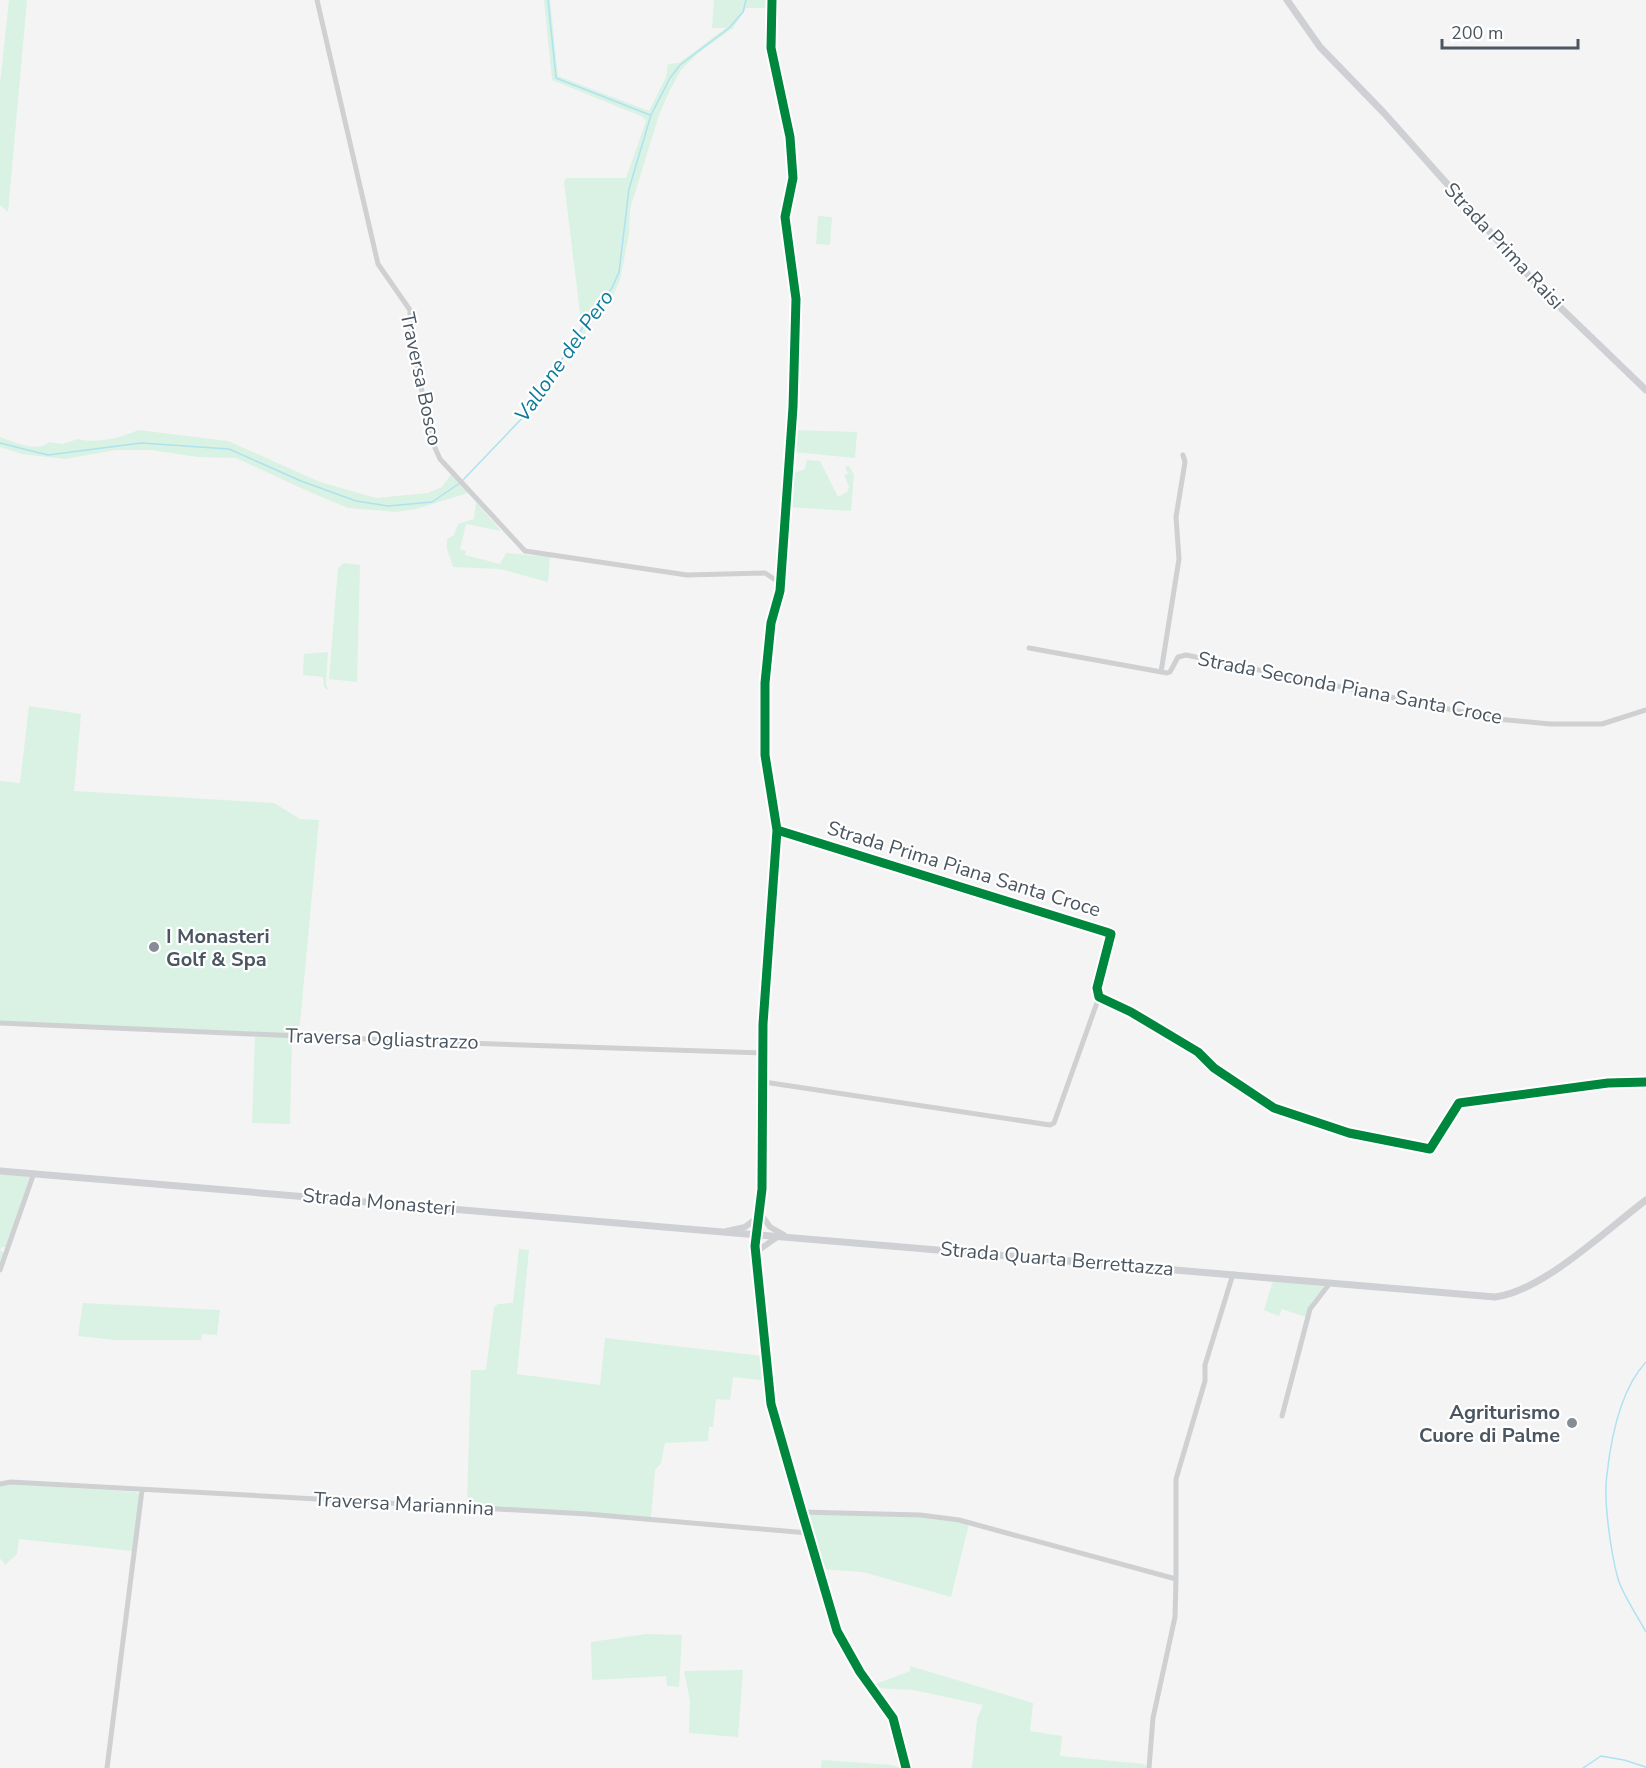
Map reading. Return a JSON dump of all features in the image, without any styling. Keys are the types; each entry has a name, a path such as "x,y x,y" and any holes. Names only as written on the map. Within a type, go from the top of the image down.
{"main road":[{"name":"Strada Prima Raisi","path":"1287,0 1320,47 1369,97 1539,287 1646,390"},
{"name":"Strada Monasteri","path":"0,1171 758,1233"},
{"name":"Strada Quarta Berrettazza","path":"758,1233 1474,1296 1509,1295 1524,1290 1552,1272 1646,1200"}],"street":[{"name":"Traversa Bosco","path":"317,0 378,264 410,310 410,332 430,431 435,451 440,459 525,551 687,575 765,573 780,583"},
{"path":"772,0 771,48 790,137 793,178 785,217 796,299 793,407 782,565 771,623 763,738 777,830 763,1053 761,1204 756,1248 771,1404 808,1533 837,1631 860,1672 893,1718 906,1768"},
{"path":"1029,648 1161,672 1179,559 1176,522 1185,462 1184,454"},
{"name":"Strada Seconda Piana Santa Croce","path":"1161,672 1170,672 1178,657 1186,655 1471,715 1550,724 1602,724 1646,710"},
{"name":"Strada Prima Piana Santa Croce","path":"764,1082 1050,1125 1054,1123 1099,996 1097,988 1111,934 777,830"},
{"path":"1099,996 1131,1012 1198,1052 1214,1068 1274,1108 1349,1133 1425,1150 1433,1147 1449,1115 1459,1103 1608,1083 1646,1082"},
{"name":"Traversa Ogliastrazzo","path":"0,1023 436,1042 763,1053"},
{"path":"0,1270 34,1173"},
{"path":"727,1231 745,1227 760,1216"},
{"path":"760,1216 767,1224 784,1235"},
{"path":"727,1231 745,1237 756,1248"},
{"path":"756,1248 784,1235"},
{"path":"1149,1768 1153,1718 1175,1617 1176,1479 1205,1381 1205,1365 1233,1274"},
{"path":"1282,1416 1310,1309 1330,1283"},
{"name":"Traversa Mariannina","path":"0,1484 11,1482 587,1514 808,1533"},
{"path":"107,1768 142,1490"},
{"path":"802,1512 920,1515 958,1520 1176,1579"}],"green space":[{"path":"9,0 27,0 8,212 0,205 0,83"},
{"path":"544,0 550,0 558,76 649,111 666,77 668,64 679,63 726,28 712,28 714,0 769,0 769,8 746,8 733,28 697,54 681,70 659,115 630,209 629,234 620,280 612,298 592,321 581,340 581,321 564,182 566,178 626,178 646,121 643,117 552,80"},
{"path":"818,216 832,217 830,245 816,244"},
{"path":"138,430 228,441 320,482 376,498 428,493 442,487 452,473 468,493 416,509 396,512 348,508 236,458 198,457 151,450 116,450 65,459 22,454 0,447 0,437 38,447 49,442 63,444 78,439 92,441 108,439"},
{"path":"794,430 857,432 855,458 793,452"},
{"path":"807,460 820,461 838,497 847,492 849,487 844,475 848,474 845,467 849,466 854,475 851,511 788,507 791,474 805,469"},
{"path":"476,502 501,531 466,524 460,549 466,551 465,555 500,564 506,553 550,557 548,582 500,569 453,567 447,549 447,539 454,535 458,524 474,519"},
{"path":"344,563 360,565 357,682 329,679 338,568"},
{"path":"328,652 326,684 329,691 324,687 323,677 303,675 304,654"},
{"name":"I Monasteri Golf & Spa","path":"29,706 81,714 74,791 274,803 300,819 319,820 299,1034 0,1021 0,781 20,783"},
{"path":"255,1036 292,1037 290,1124 252,1123"},
{"path":"0,1174 30,1177 6,1247 0,1250"},
{"path":"519,1249 529,1250 517,1374 600,1385 605,1338 763,1356 760,1359 764,1364 765,1377 761,1380 733,1377 730,1400 716,1399 713,1427 709,1427 708,1441 665,1443 661,1463 655,1470 651,1518 467,1505 471,1370 486,1370 494,1307 498,1304 513,1303"},
{"path":"0,1250 4,1253 0,1263"},
{"path":"1273,1281 1324,1288 1311,1303 1306,1317 1282,1309 1279,1316 1264,1310"},
{"path":"83,1303 220,1310 217,1335 202,1334 201,1340 115,1340 78,1336"},
{"path":"11,1484 136,1492 140,1495 133,1551 19,1539 17,1554 5,1565 0,1558 0,1486"},
{"path":"809,1514 916,1517 969,1524 951,1597 863,1572 821,1569 806,1519"},
{"path":"646,1634 682,1635 679,1687 667,1686 666,1676 592,1680 591,1642"},
{"path":"910,1666 1033,1703 1030,1731 1062,1736 1060,1756 1144,1764 1147,1768 972,1768 977,1719 983,1705 913,1690 875,1688 873,1685 910,1671"},
{"path":"743,1670 738,1737 689,1733 690,1701 684,1671"},
{"path":"822,1760 892,1765 903,1768 821,1768"}],"waterway":[{"path":"548,0 556,78 650,115"},
{"name":"Vallone del Pero","path":"463,480 528,412 586,322 612,288 619,272 629,189 651,115 670,78 680,65 729,28 743,12 746,0"},
{"path":"0,443 48,455 141,443 229,449 301,481 356,501 388,506 432,502 460,483"},
{"path":"1646,1362 1630,1386 1619,1415 1611,1445 1606,1485 1608,1526 1618,1579 1646,1632"},
{"path":"1583,1768 1601,1756 1646,1767"}],"cycle path":[{"path":"772,0 771,48 790,137 793,178 785,217 796,299 793,407 780,591 771,623 765,683 765,755 777,830 763,1024 762,1189 755,1246 771,1404 802,1512 837,1631 860,1672 893,1718 906,1768"},
{"path":"777,830 1111,934 1097,988 1099,997 1131,1012 1198,1052 1214,1068 1274,1108 1349,1133 1430,1149 1459,1103 1608,1083 1646,1082"}],"place":[{"name":"I Monasteri Golf & Spa","path":"154,947"},
{"name":"Agriturismo Cuore di Palme","path":"1572,1423"}]}
